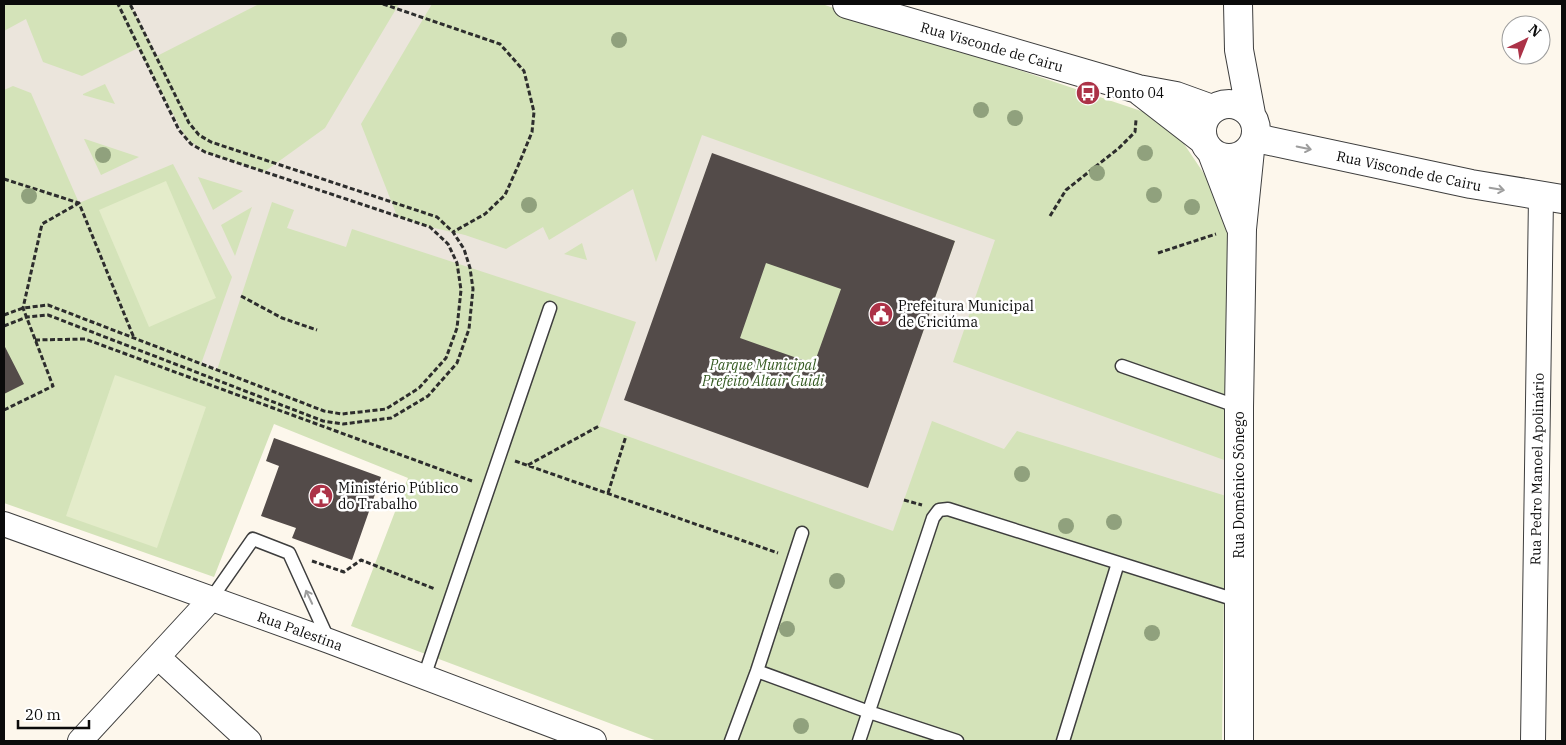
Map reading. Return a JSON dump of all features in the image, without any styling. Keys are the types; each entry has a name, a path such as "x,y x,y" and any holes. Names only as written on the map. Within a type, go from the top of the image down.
{"street":[{"name":"Rua Visconde de Cairu","path":"847,4 875,9 1138,89 1176,96 1214,108"},
{"name":"Rua Domênico Sônego","path":"1238,4 1239,50 1252,134 1242,230 1238,407 1239,741"},
{"name":"Rua Domênico Sônego","path":"1214,108 1239,50"},
{"name":"Rua Visconde de Cairu","path":"1138,89 1207,146"},
{"path":"1226,104 1235,104 1244,108 1252,134 1235,158 1219,157 1207,146 1203,122 1214,108 1226,104"},
{"name":"Rua Visconde de Cairu","path":"1252,134 1471,184 1552,198"},
{"name":"Rua Domênico Sônego","path":"1207,146 1242,230"},
{"name":"Rua Pedro Manoel Apolinário","path":"1532,741 1552,198"},
{"name":"Rua Palestina","path":"4,524 329,641 594,741"},
{"path":"80,741 212,599"},
{"path":"158,657 249,741"}],"lane":[{"path":"424,677 550,308"},
{"path":"1122,366 1238,407"},
{"path":"859,741 933,518 939,510 948,509 1239,602"},
{"path":"730,741 757,671 802,533"},
{"path":"212,599 253,539 288,553 329,641"},
{"path":"1063,741 1118,563"},
{"path":"757,671 868,712 957,741"}],"path":[{"path":"4,315 23,308 48,306 324,411 342,414 386,409 420,388 446,358 457,328 461,290 457,263 448,244 430,227 205,152 191,144 179,130 118,4"},
{"path":"4,326 27,317 48,315 323,421 344,424 391,418 428,396 457,363 469,329 473,289 470,268 464,249 453,232 437,217 211,142 200,135 189,123 130,4"},
{"path":"383,4 500,44 524,71 534,112 532,132 518,166 504,195 485,214 453,232"},
{"path":"1050,216 1066,190 1119,148 1135,132 1138,89"},
{"path":"4,179 79,203"},
{"path":"79,203 134,338"},
{"path":"4,410 53,386 23,308 42,224 79,203"},
{"path":"1158,253 1215,234 1242,230"},
{"path":"241,296 282,318 317,330"},
{"path":"35,340 85,339 489,488"},
{"path":"528,466 599,426"},
{"path":"608,493 626,436"},
{"path":"500,455 794,559"},
{"path":"288,553 344,572 361,560 452,595"}],"green space":[{"name":"Parque Municipal Prefeito Altair Guidi","path":"4,4 822,4 1162,118 1172,126 1225,205 1229,220 1222,741 657,741 351,626 408,478 274,424 214,577 4,503"},
{"path":"166,181 216,298 149,327 99,210"},
{"path":"115,375 206,407 157,548 66,516"}],"shaded area":[{"path":"130,4 259,4 157,56"},
{"path":"399,4 432,4 361,124 397,216 430,227 465,235 506,249 543,227 549,240 633,189 656,262 702,135 995,240 953,362 1238,465 1239,500 1017,431 1004,449 932,421 893,531 599,426 636,322 352,229 346,247 287,228 294,210 272,202 217,370 201,364 232,277 173,164 79,203 31,93 13,86 4,90 4,31 26,19 43,62 82,76 138,48 186,138 205,152 264,172 325,128","holes":["105,84 115,104 83,95","84,139 85,139 139,157 101,175","712,154 955,241 868,487 625,400","198,177 243,191 213,210","252,207 235,256 221,225","582,243 587,260 564,254"]}],"building":[{"name":"Prefeitura Municipal de Criciúma","path":"712,153 955,241 868,488 624,400","holes":["766,263 841,289 814,364 740,338"]},
{"path":"4,345 24,384 4,394"},
{"name":"Ministério Público do Trabalho","path":"274,438 381,477 352,560 292,538 296,528 261,516 279,466 266,461"}],"place":[{"name":"Ponto 04","path":"1088,93"},
{"name":"Prefeitura Municipal de Criciúma","path":"881,314"},
{"name":"Ministério Público do Trabalho","path":"321,496"}]}
